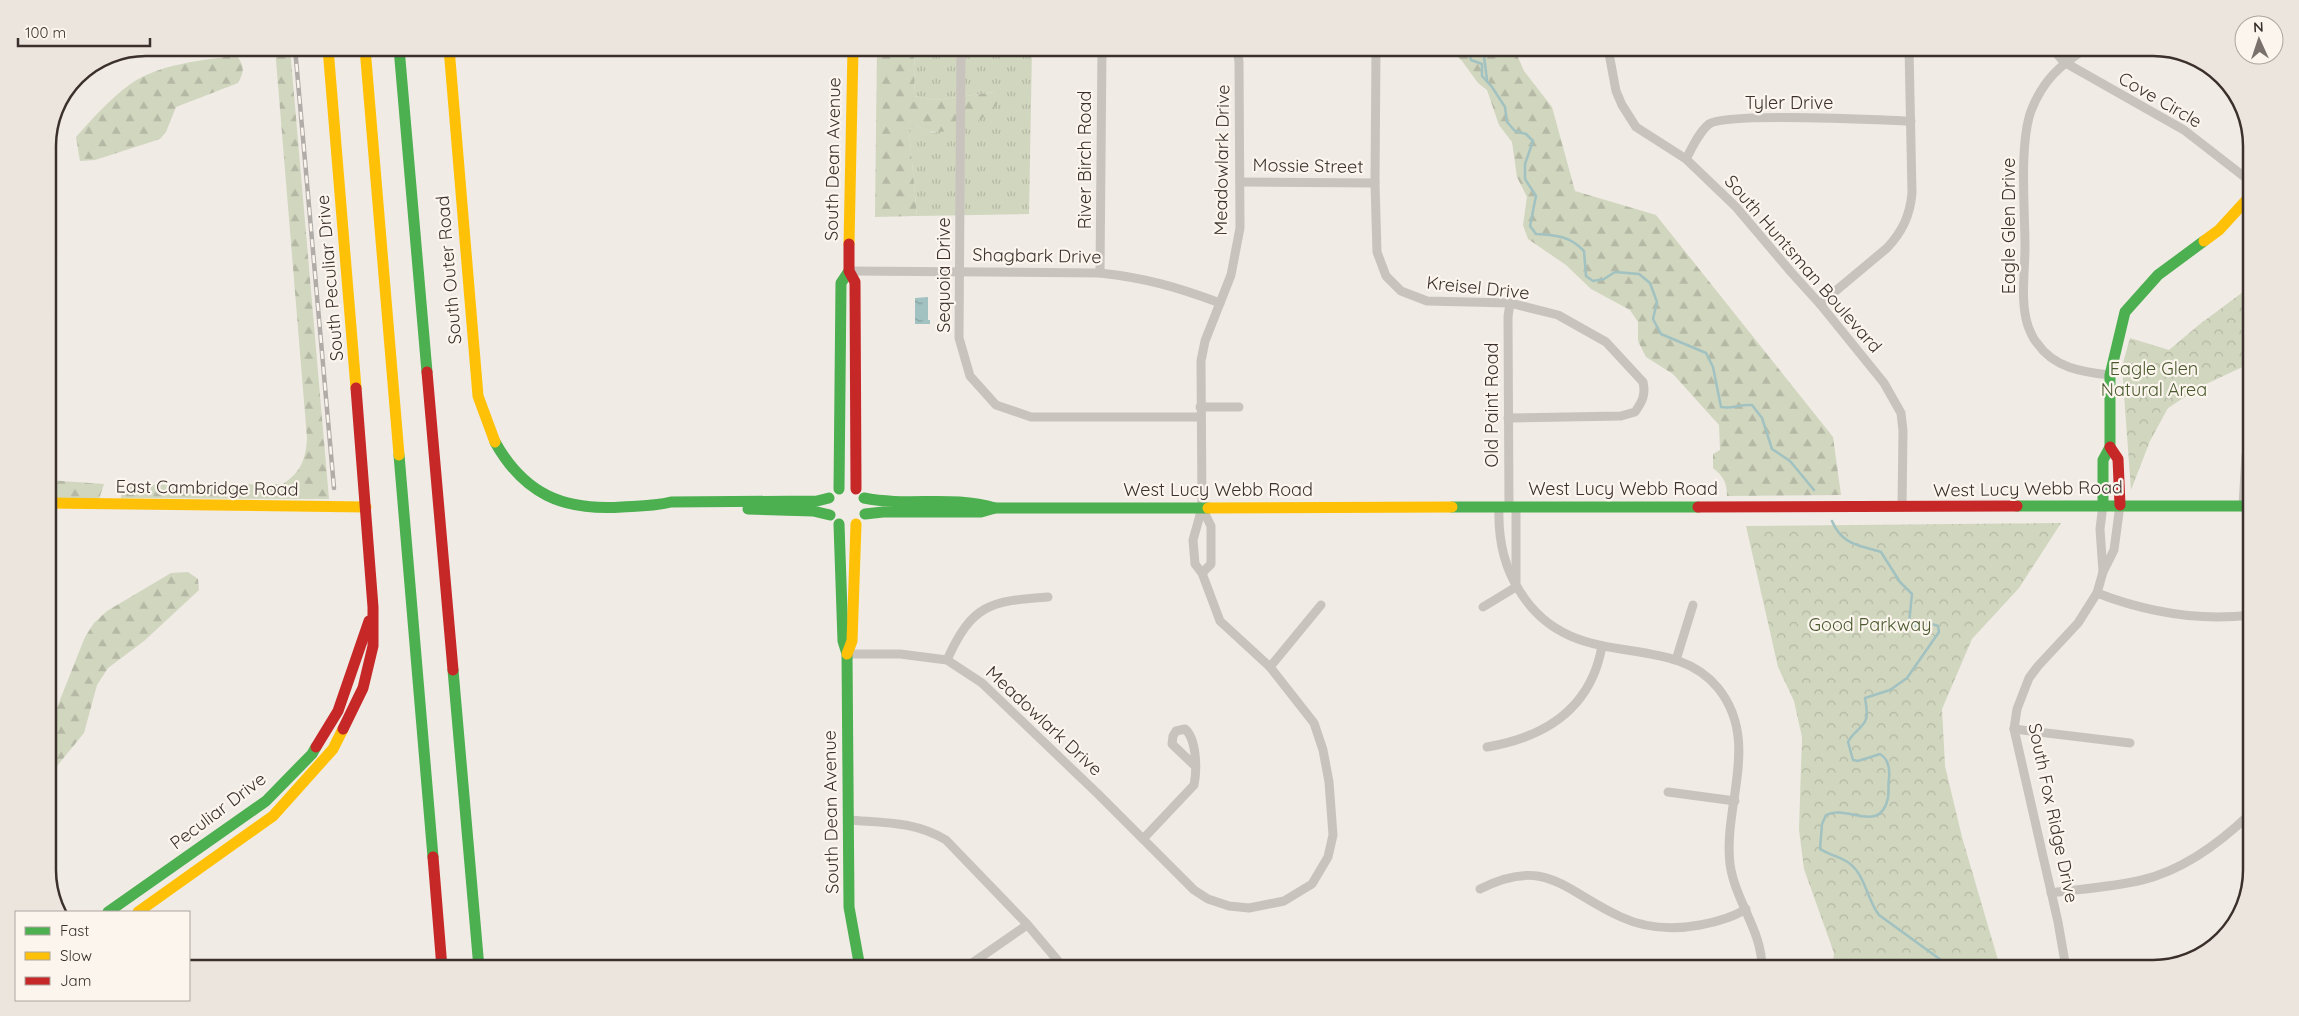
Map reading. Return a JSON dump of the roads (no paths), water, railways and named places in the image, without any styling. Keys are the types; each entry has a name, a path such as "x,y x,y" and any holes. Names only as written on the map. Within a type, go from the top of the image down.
{"main road":[{"name":"South Peculiar Drive","path":"329,56 366,507"},
{"path":"366,56 441,960"},
{"path":"401,56 477,960"},
{"name":"South Outer Road","path":"450,56 478,396 492,440 508,465 520,478 548,496 578,506 592,508 660,505"},
{"name":"South Dean Avenue","path":"839,488 842,283 849,271 853,56"},
{"name":"South Fox Ridge Drive","path":"2103,505 2103,460 2110,447 2110,375 2125,312 2158,275 2219,230 2243,204"},
{"name":"South Dean Avenue","path":"849,271 855,282 856,489"},
{"name":"South Fox Ridge Drive","path":"2110,447 2118,459 2120,505"},
{"path":"845,487 856,489 864,498 866,508 865,514 856,524 849,526 812,511 669,508 660,505 671,502 817,501 829,498 839,488 845,487"},
{"path":"829,498 828,508 834,520"},
{"name":"West Lucy Webb Road","path":"864,498 895,502 981,502 995,508"},
{"name":"East Cambridge Road","path":"56,503 366,507"},
{"name":"West Lucy Webb Road","path":"865,514 883,512 981,512 995,508 2243,506"},
{"name":"Peculiar Drive","path":"139,911 273,816 333,749 363,688 373,646 373,608 366,507"},
{"name":"South Dean Avenue","path":"834,520 843,641 847,654 849,907 859,960"},
{"name":"South Dean Avenue","path":"847,654 852,641 856,524"},
{"name":"Peculiar Drive","path":"109,911 266,800 312,754 338,711 360,653 373,608"}],"street":[{"name":"Sequoia Drive","path":"961,56 959,338 970,376 996,405 1031,417 1200,412 1239,407"},
{"name":"River Birch Road","path":"1100,272 1102,56"},
{"name":"Meadowlark Drive","path":"847,654 900,654 947,660 982,683 1194,890 1208,899 1229,906 1249,908 1266,906 1298,894 1312,884 1328,857 1332,835 1329,782 1323,750 1314,723 1270,667 1220,620 1202,573 1195,564 1193,540 1202,508 1201,361 1205,340 1231,275 1240,228 1238,56"},
{"name":"Kreisel Drive","path":"1376,56 1375,183 1377,252 1386,276 1401,291 1427,301 1510,303 1558,315 1606,342 1643,382 1645,391 1635,412 1621,416 1508,418"},
{"name":"South Huntsman Boulevard","path":"1609,56 1616,91 1636,128 1686,159 1736,207 1820,304 1884,383 1901,413 1903,431 1902,508"},
{"path":"1820,304 1887,248 1903,228 1911,206 1909,56"},
{"name":"Cove Circle","path":"2059,56 2064,62 2184,130 2243,176"},
{"name":"Eagle Glen Drive","path":"2074,56 2064,62 2045,82 2031,112 2025,138 2024,299 2028,326 2037,344 2058,364 2084,373 2110,375"},
{"name":"Tyler Drive","path":"1686,159 1710,124 1722,120 1751,118 1911,121"},
{"name":"Mossie Street","path":"1241,182 1375,183"},
{"name":"Shagbark Drive","path":"849,271 1100,272 1169,284 1220,303"},
{"name":"Old Paint Road","path":"1510,303 1508,317 1508,507 1516,587"},
{"name":"South Fox Ridge Drive","path":"2103,505 2100,529 2103,572"},
{"name":"South Fox Ridge Drive","path":"2064,960 2014,729 2017,709 2029,678 2078,623 2097,593 2103,572 2114,550 2120,505"},
{"name":"Old Paint Road","path":"1508,507 1499,528 1503,553 1516,587 1527,604 1550,626 1574,639 1676,660 1695,669 1718,688 1733,713 1740,753 1730,834 1730,866 1734,882 1760,948 1761,960"},
{"path":"1202,508 1211,526 1211,564 1202,573"},
{"path":"1483,607 1516,587"},
{"path":"2097,593 2126,604 2176,614 2208,617 2243,616"},
{"path":"947,660 958,635 968,622 983,610 1007,600 1048,597"},
{"path":"1270,667 1322,605"},
{"path":"1676,660 1693,606"},
{"path":"1487,748 1523,739 1554,723 1567,713 1589,686 1598,666 1602,646"},
{"path":"2014,729 2130,743"},
{"path":"1143,839 1194,785 1196,775 1194,765"},
{"path":"1668,792 1735,801"},
{"path":"848,820 911,825 946,840 1027,925 1057,960"},
{"path":"2051,893 2120,885 2164,873 2201,854 2243,820"},
{"path":"1480,889 1504,878 1518,876 1545,878 1571,888 1623,918 1657,927 1689,927 1720,921 1746,909"},
{"path":"977,960 1027,925"}],"water":[{"path":"928,297 928,320 930,320 930,324 915,324 915,298"}],"waterway":[{"path":"1470,56 1471,60 1482,64 1482,76 1505,107 1507,122 1515,131 1526,134 1533,141 1525,164 1525,179 1536,196 1530,226 1536,234 1562,237 1579,246 1584,251 1586,276 1593,281 1604,279 1615,272 1639,274 1650,283 1657,302 1653,319 1661,334 1706,353 1713,367 1721,407 1752,405 1762,418 1772,449 1790,461 1814,490"},
{"path":"1484,56 1487,80"},
{"path":"1832,521 1836,529 1846,540 1881,552 1900,582 1912,594 1909,623 1914,626 1932,624 1938,626 1939,632 1907,678 1890,690 1865,698 1866,719 1848,742 1853,760 1858,761 1880,754 1887,761 1889,771 1888,798 1884,809 1878,815 1870,817 1843,813 1826,815 1822,824 1820,849 1846,861 1852,866 1861,878 1879,915 1941,960"}],"railway":[{"path":"296,56 334,488"}],"park label":[{"name":"Eagle Glen Natural Area","path":"2154,379"},
{"name":"Good Parkway","path":"1870,625"}]}
